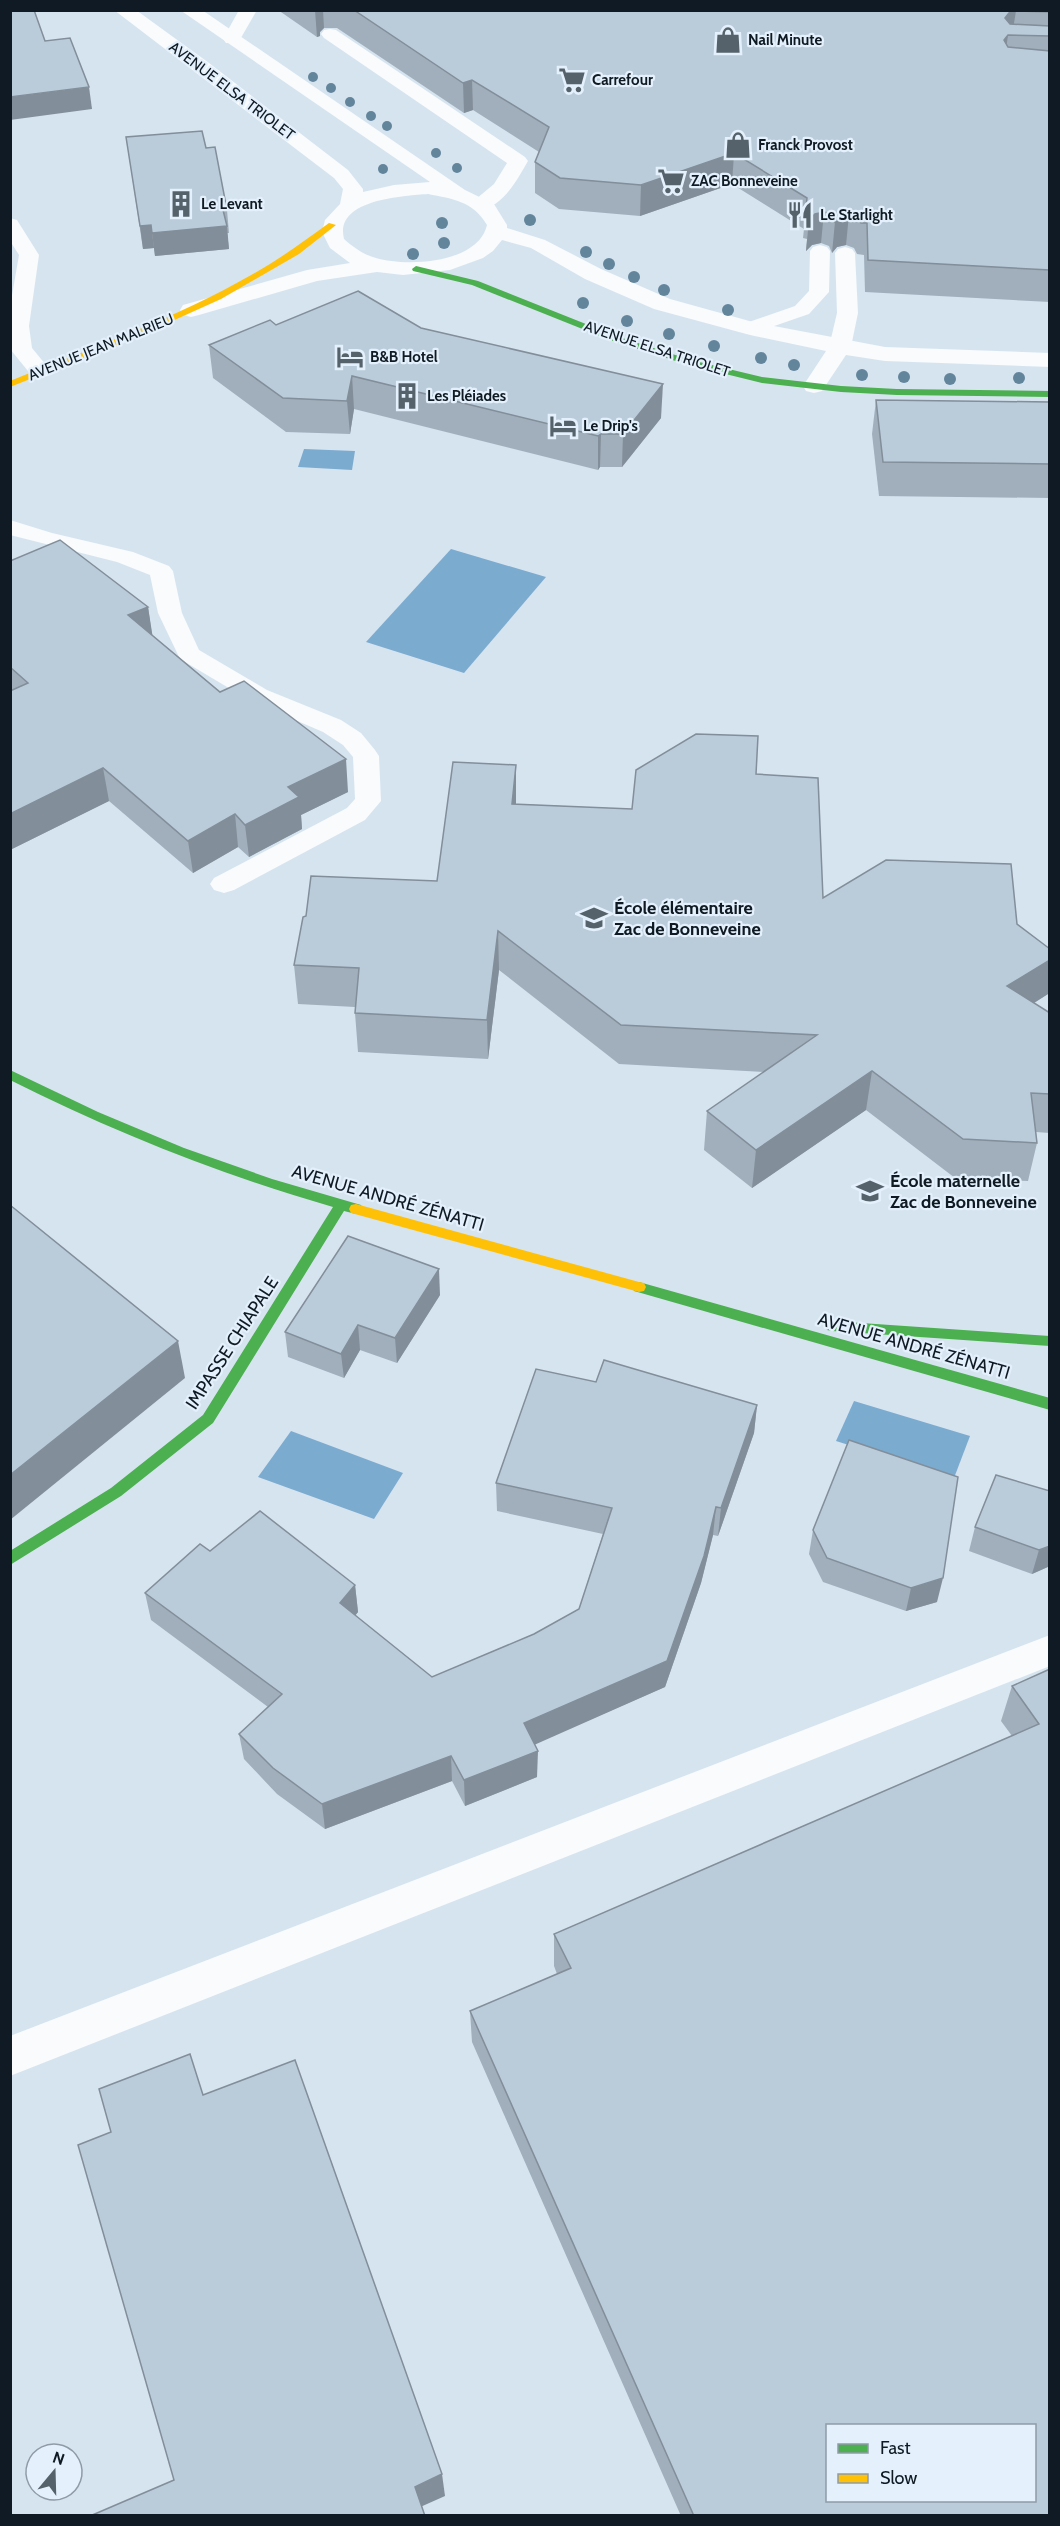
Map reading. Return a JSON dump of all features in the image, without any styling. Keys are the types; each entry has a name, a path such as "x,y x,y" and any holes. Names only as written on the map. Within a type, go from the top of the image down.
{"street":[{"name":"AVENUE ELSA TRIOLET","path":"123,10 202,67 341,174 353,189 350,204"},
{"path":"189,10 468,193 487,208 497,225 495,237 477,254 447,265 416,269 378,265 350,255 336,242 332,225 335,217 350,204 363,197 390,190 429,189 468,193"},
{"name":"AVENUE JEAN MALRIEU","path":"10,384 191,310 270,271 306,249 332,225"},
{"path":"497,232 538,244 594,274 662,304 750,328 885,354 1050,360"},
{"name":"AVENUE JEAN MALRIEU","path":"191,310 315,275 378,265"},
{"name":"AVENUE ELSA TRIOLET","path":"416,269 475,283 613,338 688,362 762,380 897,392 1050,394"},
{"path":"814,386 840,347"},
{"name":"AVENUE ANDRÉ ZÉNATTI","path":"10,1074 50,1095 190,1156 341,1205 768,1322 1050,1404"},
{"name":"IMPASSE CHIAPALE","path":"10,1559 116,1492 208,1419 341,1205"},
{"name":"AVENUE ANDRÉ ZÉNATTI","path":"768,1322 1050,1341"}],"lane":[{"path":"232,39 248,10"},
{"path":"468,193 502,188 518,161 323,37 490,156 492,165"},
{"path":"10,224 29,255 18,326 21,350 40,371"},
{"path":"750,328 802,310 819,292 820,252"},
{"path":"840,347 844,336 847,305 845,253"},
{"path":"10,527 33,537 141,560 161,571 170,613 189,654 258,695 332,726 352,739 366,756 368,801 356,814 224,884"},
{"path":"10,2056 1050,1650"}],"water":[{"path":"304,449 355,451 352,470 298,467"},
{"path":"451,549 546,577 464,673 366,642"},
{"path":"854,1401 970,1436 954,1478 836,1441"},
{"path":"291,1431 403,1473 374,1519 258,1477"}],"building":[{"path":"10,10 34,10 45,41 70,38 89,87 10,97"},
{"path":"354,10 1050,10 1050,12 1016,11 1009,13 1005,18 1010,24 1050,26 1050,36 1008,35 1004,40 1008,47 1050,51 1050,270 868,260 867,223 861,223 857,216 849,214 841,216 835,222 832,214 824,212 815,214 809,220 810,208 806,207 807,198 734,153 641,185 560,178 535,162 549,127 472,80 463,83"},
{"name":"Le Levant","path":"202,131 206,148 215,147 227,210 223,210 227,226 152,233 151,225 140,226 126,137"},
{"path":"358,291 421,328 663,384 623,434 598,436 352,376 347,401 283,398 209,345 270,320 276,325"},
{"path":"876,400 1050,402 1050,464 883,462"},
{"path":"60,540 148,607 128,615 220,692 244,681 346,759 288,787 299,797 245,825 235,814 188,841 103,768 10,814 10,691 28,683 10,667 10,561"},
{"path":"696,734 758,736 756,774 818,778 823,898 886,860 1011,864 1017,924 1050,949 1050,960 1007,986 1050,1013 1050,1094 1031,1093 1037,1143 963,1139 872,1071 756,1150 707,1111 817,1035 621,1025 498,931 487,1020 355,1013 359,968 294,965 303,917 306,916 311,876 437,881 453,762 516,765 512,804 632,809 636,770"},
{"path":"10,1205 178,1341 10,1475"},
{"path":"348,1236 439,1269 395,1338 358,1325 341,1354 285,1332"},
{"path":"604,1360 757,1405 721,1508 716,1507 704,1556 667,1661 524,1723 538,1751 464,1780 451,1756 322,1804 273,1768 239,1734 282,1694 145,1593 200,1544 210,1551 260,1511 355,1585 340,1603 432,1677 534,1634 579,1609 612,1508 496,1483 536,1369 596,1382"},
{"path":"849,1440 958,1477 943,1578 911,1588 827,1558 813,1530"},
{"path":"996,1475 1050,1491 1050,1546 1039,1550 975,1527"},
{"path":"1050,1669 1050,2516 694,2516 470,2011 571,1968 554,1934 1039,1724 1012,1686"},
{"path":"190,2054 203,2095 295,2060 442,2474 415,2487 425,2516 90,2516 174,2480 78,2145 111,2132 99,2089"}],"traffic: fast":[{"path":"416,269 475,283 613,338 688,362 762,380 841,389 897,392 1050,394"},
{"path":"10,1074 136,1134 223,1167 356,1209"},
{"path":"10,1559 116,1492 208,1419 341,1205"},
{"path":"639,1287 1050,1404"},
{"path":"832,1326 1050,1341"}],"traffic: slow":[{"path":"10,384 136,334 218,297 258,276 296,252 332,225"},
{"path":"356,1209 639,1287"}],"place":[{"name":"Nail Minute","path":"728,40"},
{"name":"Carrefour","path":"572,80"},
{"name":"Franck Provost","path":"738,145"},
{"name":"ZAC Bonneveine","path":"671,181"},
{"name":"Le Levant","path":"181,204"},
{"name":"Le Starlight","path":"800,215"},
{"name":"B&B Hotel","path":"350,357"},
{"name":"Les Pléiades","path":"407,396"},
{"name":"Le Drip's","path":"563,426"},
{"name":"École élémentaire Zac de Bonneveine","path":"594,918"},
{"name":"École maternelle Zac de Bonneveine","path":"870,1191"}]}
